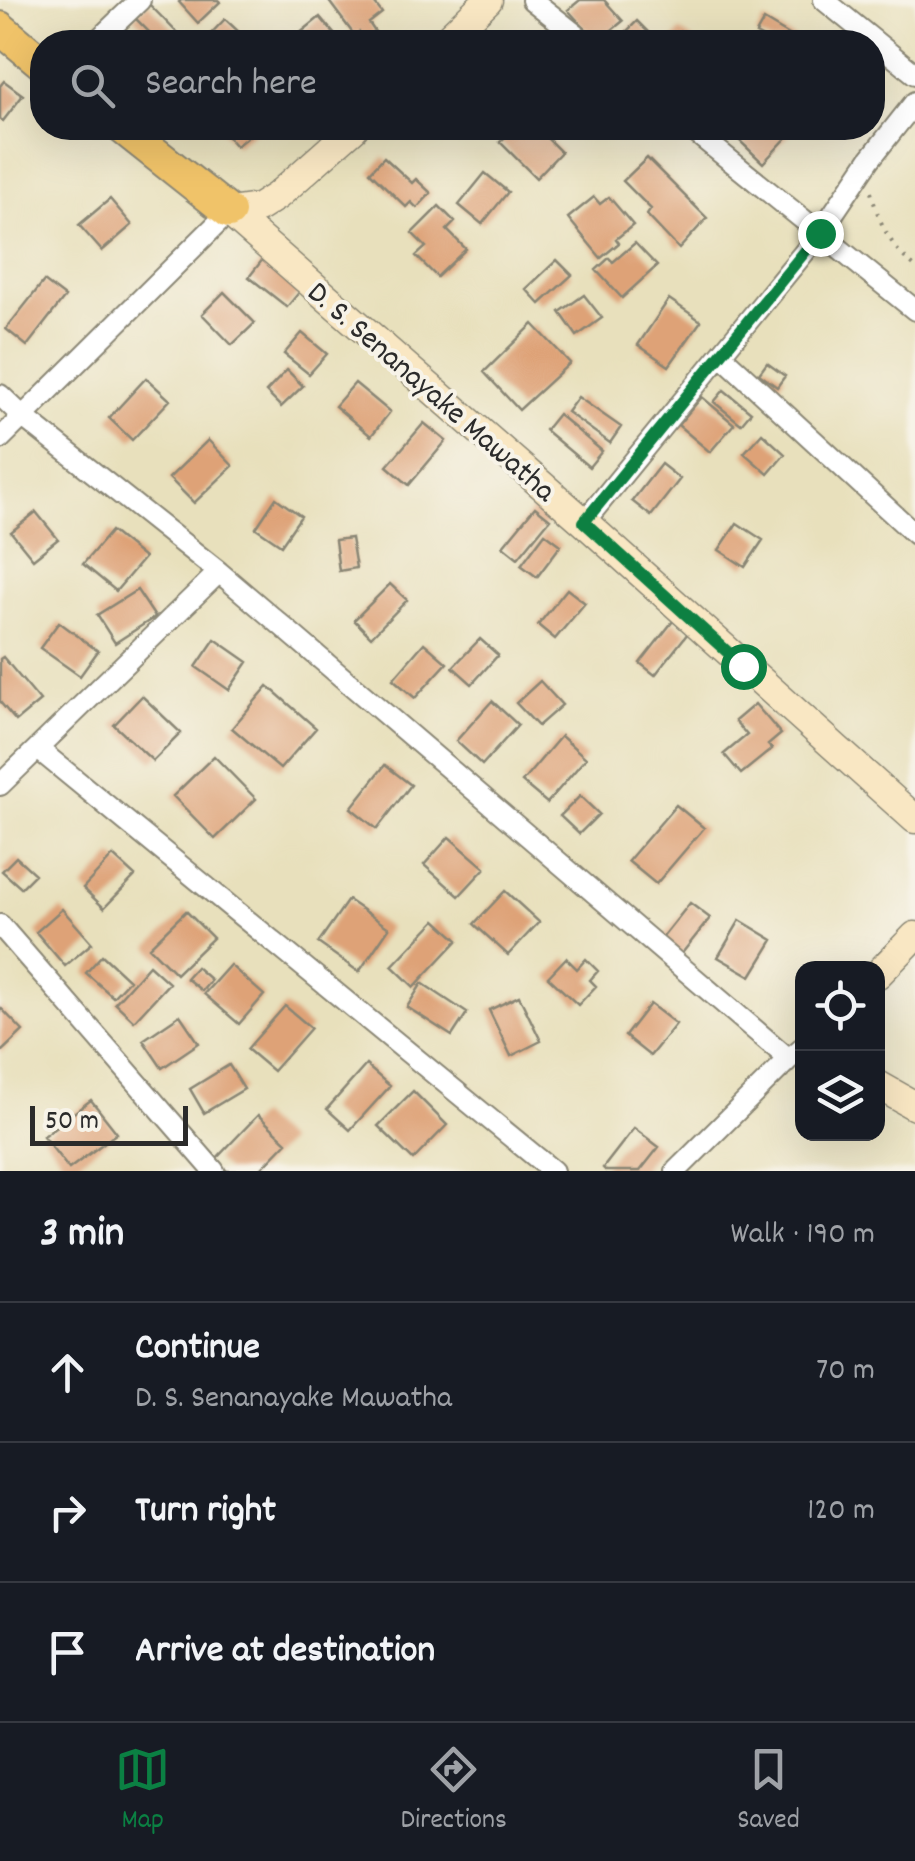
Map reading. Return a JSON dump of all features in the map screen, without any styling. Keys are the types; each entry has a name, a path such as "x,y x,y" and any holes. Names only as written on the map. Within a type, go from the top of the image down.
{"main road":[{"path":"457,30 488,0"},
{"path":"0,28 30,52"},
{"name":"D. S. Senanayake Mawatha","path":"138,140 229,212 584,522 915,819"},
{"path":"229,212 258,208 277,196 340,140"},
{"path":"885,967 915,936"},
{"path":"885,1089 915,1106"}],"street":[{"path":"109,30 140,0"},
{"path":"532,0 570,30"},
{"path":"824,0 861,30"},
{"path":"885,50 915,74"},
{"path":"584,522 820,233 915,102"},
{"path":"705,140 915,310"},
{"path":"0,439 229,212"},
{"path":"722,356 915,534"},
{"path":"0,395 219,572 795,1052"},
{"path":"0,786 219,572"},
{"path":"38,749 553,1171"},
{"path":"0,925 214,1171"},
{"path":"676,1171 795,1054"}],"path":[{"path":"868,181 879,221 901,256 915,267"}],"building":[{"path":"181,0 218,0 220,2 198,23"},
{"path":"328,0 372,0 382,13 369,23 374,30 350,30"},
{"path":"580,0 604,0 623,21 612,30 586,30 568,10"},
{"path":"148,3 174,30 147,30 134,17"},
{"path":"320,17 331,30 304,30"},
{"path":"225,19 237,30 214,30"},
{"path":"764,20 781,30 758,30"},
{"path":"637,21 646,30 628,30"},
{"path":"4,81 23,95 3,121 0,86"},
{"path":"549,140 561,152 536,178 500,142"},
{"path":"741,140 784,140 763,163"},
{"path":"384,157 412,183 416,179 431,193 417,208 411,202 406,207 370,172"},
{"path":"647,158 707,218 679,249 647,215 651,209 623,181"},
{"path":"485,173 508,192 482,224 459,205"},
{"path":"594,197 600,204 609,197 633,225 601,258 568,218"},
{"path":"110,199 132,225 102,251 79,225"},
{"path":"439,206 455,222 447,230 466,249 437,277 416,256 426,247 412,233"},
{"path":"635,243 657,266 622,298 596,270 609,258 613,262"},
{"path":"267,254 306,284 287,307 249,277"},
{"path":"557,260 572,275 540,304 526,289"},
{"path":"44,281 65,297 27,346 6,329"},
{"path":"224,292 255,323 232,345 202,314"},
{"path":"584,295 602,318 577,336 560,312"},
{"path":"669,299 701,321 669,366 638,345"},
{"path":"533,324 570,363 519,410 484,372"},
{"path":"302,333 327,354 309,374 284,354"},
{"path":"767,363 785,376 777,387 759,374"},
{"path":"287,370 303,386 281,407 266,392"},
{"path":"146,378 170,400 132,440 109,418"},
{"path":"355,383 390,412 371,436 335,406"},
{"path":"724,390 751,412 741,424 714,402"},
{"path":"578,397 621,427 610,443 567,412"},
{"path":"702,397 734,424 710,452 678,425"},
{"path":"558,414 602,451 589,467 545,430"},
{"path":"424,423 446,441 409,485 387,466"},
{"path":"762,433 785,454 768,474 744,453"},
{"path":"208,440 233,466 194,503 169,478"},
{"path":"661,464 680,479 651,516 632,501"},
{"path":"276,498 301,516 281,545 256,528"},
{"path":"535,507 550,519 518,558 503,546"},
{"path":"36,512 58,539 33,559 11,532"},
{"path":"737,523 763,540 745,567 719,550"},
{"path":"111,531 144,558 116,591 83,564"},
{"path":"545,533 561,545 537,577 521,565"},
{"path":"351,538 356,568 339,571 335,540"},
{"path":"390,584 407,600 371,637 354,620"},
{"path":"567,589 585,603 555,639 538,625"},
{"path":"137,590 155,617 115,643 97,615"},
{"path":"673,621 688,633 655,675 640,663"},
{"path":"59,622 98,651 80,676 40,648"},
{"path":"215,639 248,662 229,690 196,667"},
{"path":"480,639 498,655 472,684 453,667"},
{"path":"424,643 447,663 415,698 393,679"},
{"path":"3,657 40,701 16,721 0,702"},
{"path":"540,681 562,705 538,726 516,703"},
{"path":"268,686 316,728 280,769 232,728"},
{"path":"142,696 181,733 153,761 114,725"},
{"path":"492,701 518,725 482,765 456,741"},
{"path":"755,704 781,734 768,745 772,749 741,774 724,754 747,735 735,721"},
{"path":"561,736 586,758 547,803 522,782"},
{"path":"214,756 256,799 215,839 173,796"},
{"path":"385,765 411,785 377,829 351,808"},
{"path":"580,796 599,814 579,834 560,816"},
{"path":"676,805 704,828 656,884 628,861"},
{"path":"449,837 485,868 459,896 424,865"},
{"path":"113,856 135,876 104,908 83,888"},
{"path":"16,857 35,874 21,888 2,871"},
{"path":"505,891 539,922 508,955 474,924"},
{"path":"348,900 389,928 359,972 318,943"},
{"path":"690,903 710,918 679,957 659,942"},
{"path":"62,909 92,943 65,966 36,932"},
{"path":"186,911 213,938 176,974 149,947"},
{"path":"436,920 458,940 414,987 392,966"},
{"path":"740,920 773,940 751,976 718,957"},
{"path":"102,955 129,980 113,997 86,973"},
{"path":"566,958 577,969 586,959 598,971 590,980 596,986 578,1005 548,977"},
{"path":"149,965 169,983 134,1021 115,1003"},
{"path":"230,965 264,995 239,1024 204,994"},
{"path":"196,967 211,980 202,991 186,978"},
{"path":"422,983 467,1013 452,1036 407,1007"},
{"path":"519,996 541,1041 511,1056 489,1010"},
{"path":"650,1004 676,1024 650,1056 625,1036"},
{"path":"285,1006 311,1028 273,1071 247,1049"},
{"path":"0,1007 23,1031 0,1053"},
{"path":"180,1015 199,1043 162,1068 143,1040"},
{"path":"229,1065 244,1089 204,1113 190,1089"},
{"path":"366,1065 390,1086 350,1130 327,1109"},
{"path":"413,1091 447,1125 413,1160 378,1126"},
{"path":"91,1100 117,1133 69,1169 43,1136"},
{"path":"258,1115 287,1142 259,1171 227,1171 215,1160"},
{"path":"634,1128 659,1147 640,1171 606,1171 603,1168"}],"route":[{"path":"743,666 584,522 820,233"}]}
